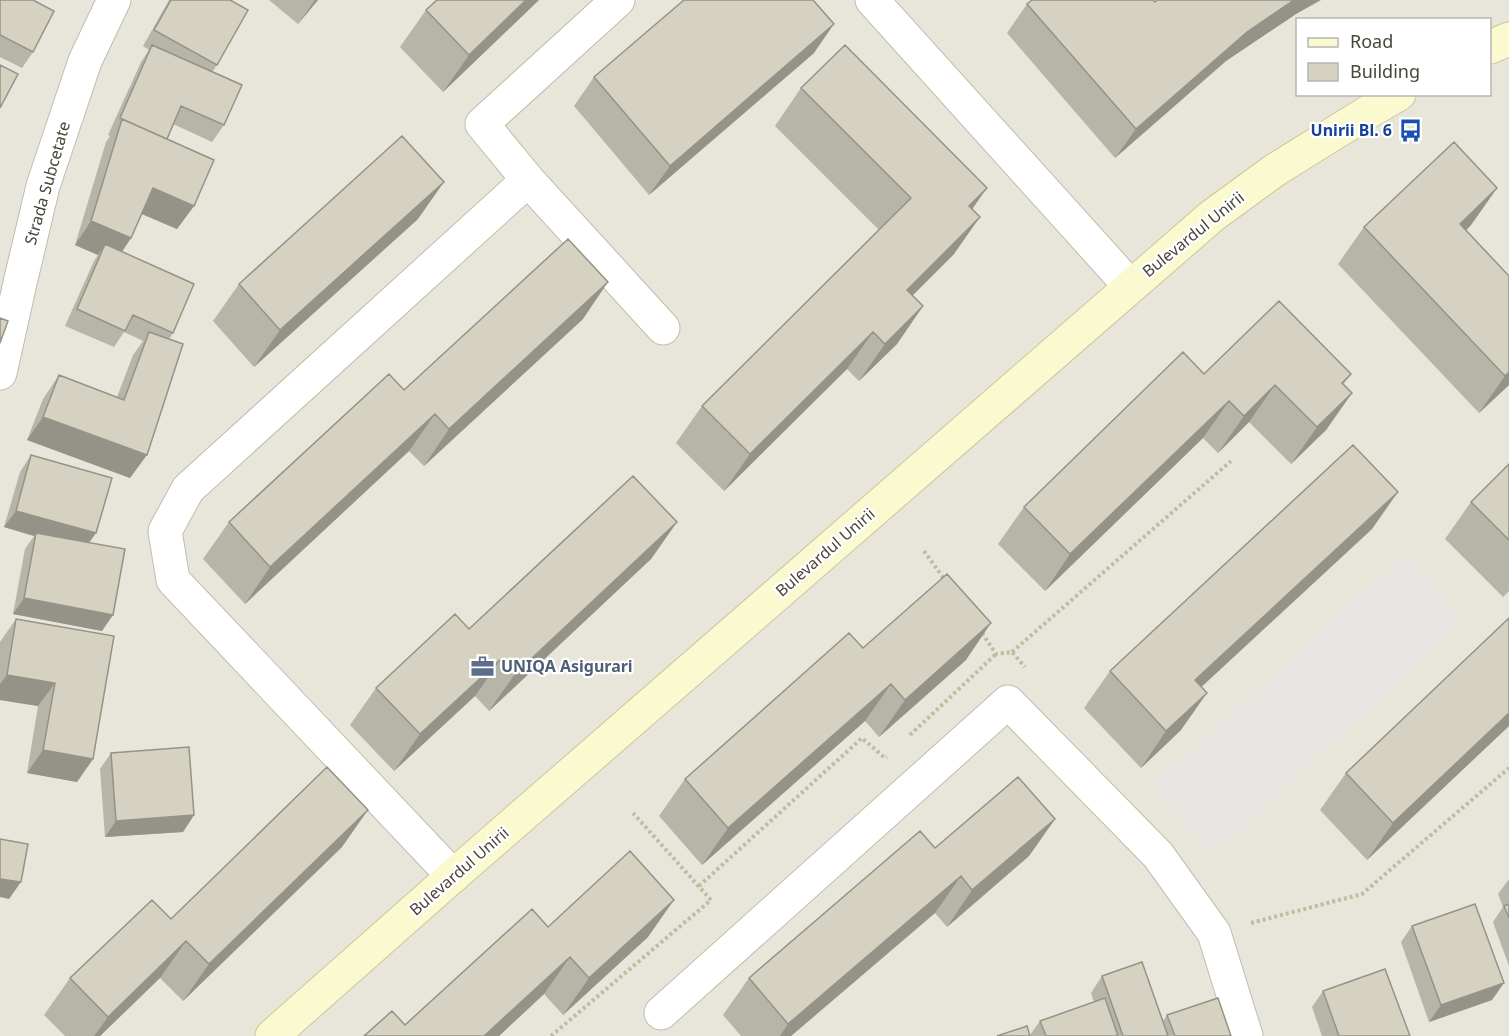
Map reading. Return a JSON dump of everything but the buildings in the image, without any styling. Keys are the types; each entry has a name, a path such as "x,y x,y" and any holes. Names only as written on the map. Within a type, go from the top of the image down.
{"main road":[{"path":"1491,48 1509,39"},
{"name":"Bulevardul Unirii","path":"272,1036 1212,216 1275,170 1396,96"}],"street":[{"name":"Strada Subcetate","path":"0,373 10,281 85,61 114,0"},
{"path":"618,0 482,124 528,180 663,328"},
{"path":"872,0 1130,286"},
{"path":"453,876 173,580 165,531 188,489 528,180"},
{"path":"661,1013 1008,702 1158,855 1214,933 1245,1036"}],"path":[{"path":"1012,652 1231,461"},
{"path":"902,742 996,654"},
{"path":"699,886 862,738 885,759 894,750"},
{"path":"1214,933 1362,894 1509,768"},
{"path":"551,1036 711,900 633,813"}],"shaded area":[{"path":"0,0 1509,0 1509,1036 0,1036"},
{"path":"1406,553 1462,622 1212,856 1152,786"}],"place":[{"name":"Unirii Bl. 6","path":"1410,130"},
{"name":"UNIQA Asigurari","path":"483,666"}]}
